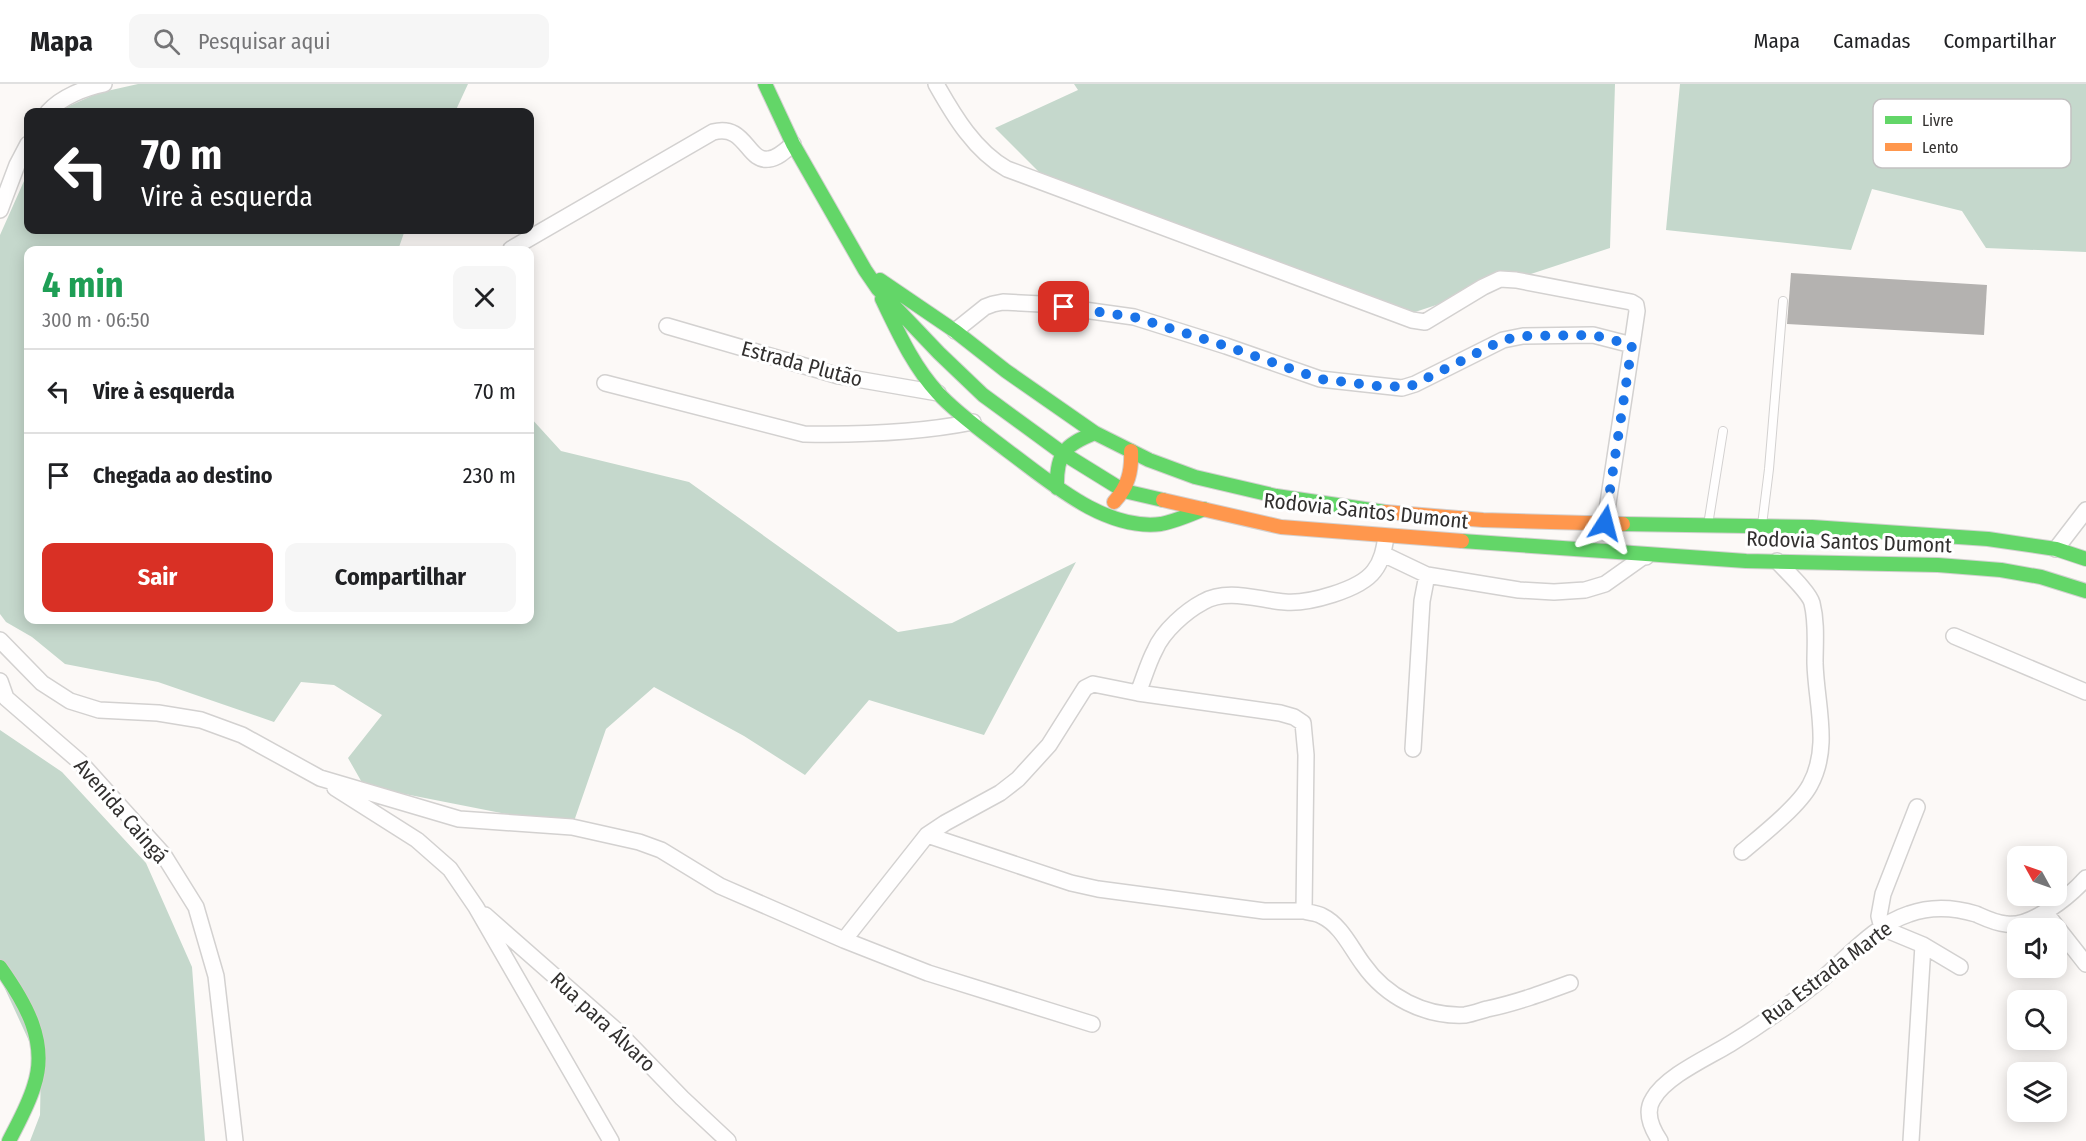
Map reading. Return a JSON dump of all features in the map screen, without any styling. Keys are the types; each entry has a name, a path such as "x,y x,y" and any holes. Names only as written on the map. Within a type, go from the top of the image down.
{"main road":[{"name":"Rodovia Santos Dumont","path":"765,84 793,144 878,289 983,395 1061,453 1124,490 1281,527 1386,537 1746,561 1938,565 2001,570 2041,577 2086,591"},
{"path":"865,270 955,331 1006,371 1095,433 1149,460 1195,477 1276,496 1366,510 1483,520 1812,527 1988,539 2056,549 2086,559"},
{"path":"878,289 906,349 938,393 1057,488 1099,513 1132,522 1160,524 1182,519 1204,509"},
{"path":"1057,488 1056,470 1061,453 1076,440 1095,433"},
{"path":"1099,513 1116,500 1124,490 1132,466 1131,451"},
{"path":"0,967 22,996 38,1038 37,1079 9,1141"}],"street":[{"path":"52,108 57,102 104,84"},
{"path":"936,84 951,110 981,149 993,161 1007,169 1412,320 1425,322 1500,279 1516,280 1631,302 1636,305 1638,311 1605,523"},
{"path":"516,246 713,132 732,131 755,154 764,159 771,159 793,144"},
{"path":"0,210 24,152"},
{"path":"955,331 985,307 993,304 1003,302 1041,304 1134,317 1320,379 1401,387 1415,384 1495,344 1513,338 1593,335 1632,345"},
{"name":"Estrada Plutão","path":"667,326 839,376 938,393"},
{"path":"605,383 804,434 836,435 940,429 973,422"},
{"path":"2056,549 2086,510"},
{"path":"1138,693 1155,648 1183,617 1204,601 1224,595 1288,602 1322,597 1366,580 1383,554 1386,537"},
{"path":"1383,554 1426,575 1519,590 1554,592 1585,590 1605,584 1643,557 1746,561"},
{"path":"1742,852 1779,820 1809,787 1817,770 1821,750 1815,664 1816,631 1812,601 1777,561"},
{"path":"1413,748 1422,601 1426,575"},
{"path":"1954,636 2086,692"},
{"path":"0,640 42,683 70,701 99,710 158,713 201,720 242,735 320,778 417,840 450,869 476,907 611,1141"},
{"name":"Avenida Caingá","path":"0,681 6,698 80,762 163,854 196,907 216,976 236,1141"},
{"path":"844,940 927,835 1000,794 1018,779 1049,745 1086,688 1093,684 1138,693 1280,713 1294,717 1303,723 1306,755 1304,912"},
{"path":"320,778 459,819 572,827 639,842 661,850 720,886 844,940 928,973 1092,1024"},
{"path":"1917,807 1883,894 1879,916 1882,928 1923,945 1960,967"},
{"path":"927,835 1071,883 1098,889 1264,911 1304,912 1323,916 1342,934 1364,966 1380,984 1407,1004 1432,1012 1466,1015 1570,983"},
{"name":"Rua Estrada Marte","path":"1660,1141 1649,1119 1651,1101 1659,1090 1754,1028 1822,979 1882,928 1906,914 1928,908 1972,913 2007,925 2018,924 2057,906 2086,878"},
{"name":"Rua para Álvaro","path":"476,907 617,1030 682,1098 728,1141"},
{"path":"2045,912 2086,964"},
{"path":"1911,1141 1923,945"}],"lane":[{"path":"1761,526 1769,469 1783,301"},
{"path":"1707,526 1723,431"}],"green space":[{"path":"138,84 468,84 457,108 65,108 98,93"},
{"path":"1074,84 1615,84 1610,248 1412,313 1054,187 995,128 1078,90"},
{"path":"1680,84 2086,84 2086,252 1986,248 1962,211 1872,189 1851,250 1666,230"},
{"path":"24,181 24,234 404,234 399,246 24,246 24,624 534,624 534,421 561,451 689,482 898,632 952,623 1076,562 984,735 869,700 805,775 744,736 654,687 606,729 572,827 364,786 348,758 382,715 334,685 301,682 274,722 158,682 65,664 32,637 6,622 0,614 0,235"},
{"path":"0,730 62,772 146,863 192,967 205,1141 30,1141 40,1115 41,1067 0,978"}],"building":[{"path":"1791,273 1987,285 1984,335 1787,324"}],"traffic: fast":[{"path":"765,84 793,144 865,270 878,289 939,353 983,395 1061,452 1124,491 1163,500"},
{"path":"880,280 955,331 1006,371 1095,433 1149,460 1195,477 1276,496 1385,512"},
{"path":"882,299 914,360 938,393 953,408 1060,490 1099,512 1119,520 1140,524 1167,523 1204,509"},
{"path":"1057,488 1058,467 1064,452 1076,442 1095,433"},
{"path":"1623,524 1812,527 1988,539 2056,549 2086,559"},
{"path":"1462,541 1746,561 1938,565 2001,570 2041,577 2086,591"},
{"path":"0,967 26,1008 39,1054 38,1070 32,1093 9,1141"}],"traffic: slow":[{"path":"1114,502 1123,491 1128,478 1131,451"},
{"path":"1163,500 1281,527 1462,541"},
{"path":"1385,512 1483,520 1623,524"}],"route":[{"path":"1064,307 1134,317 1320,379 1377,386 1409,387 1503,340 1523,336 1593,335 1632,345 1605,523"}]}
